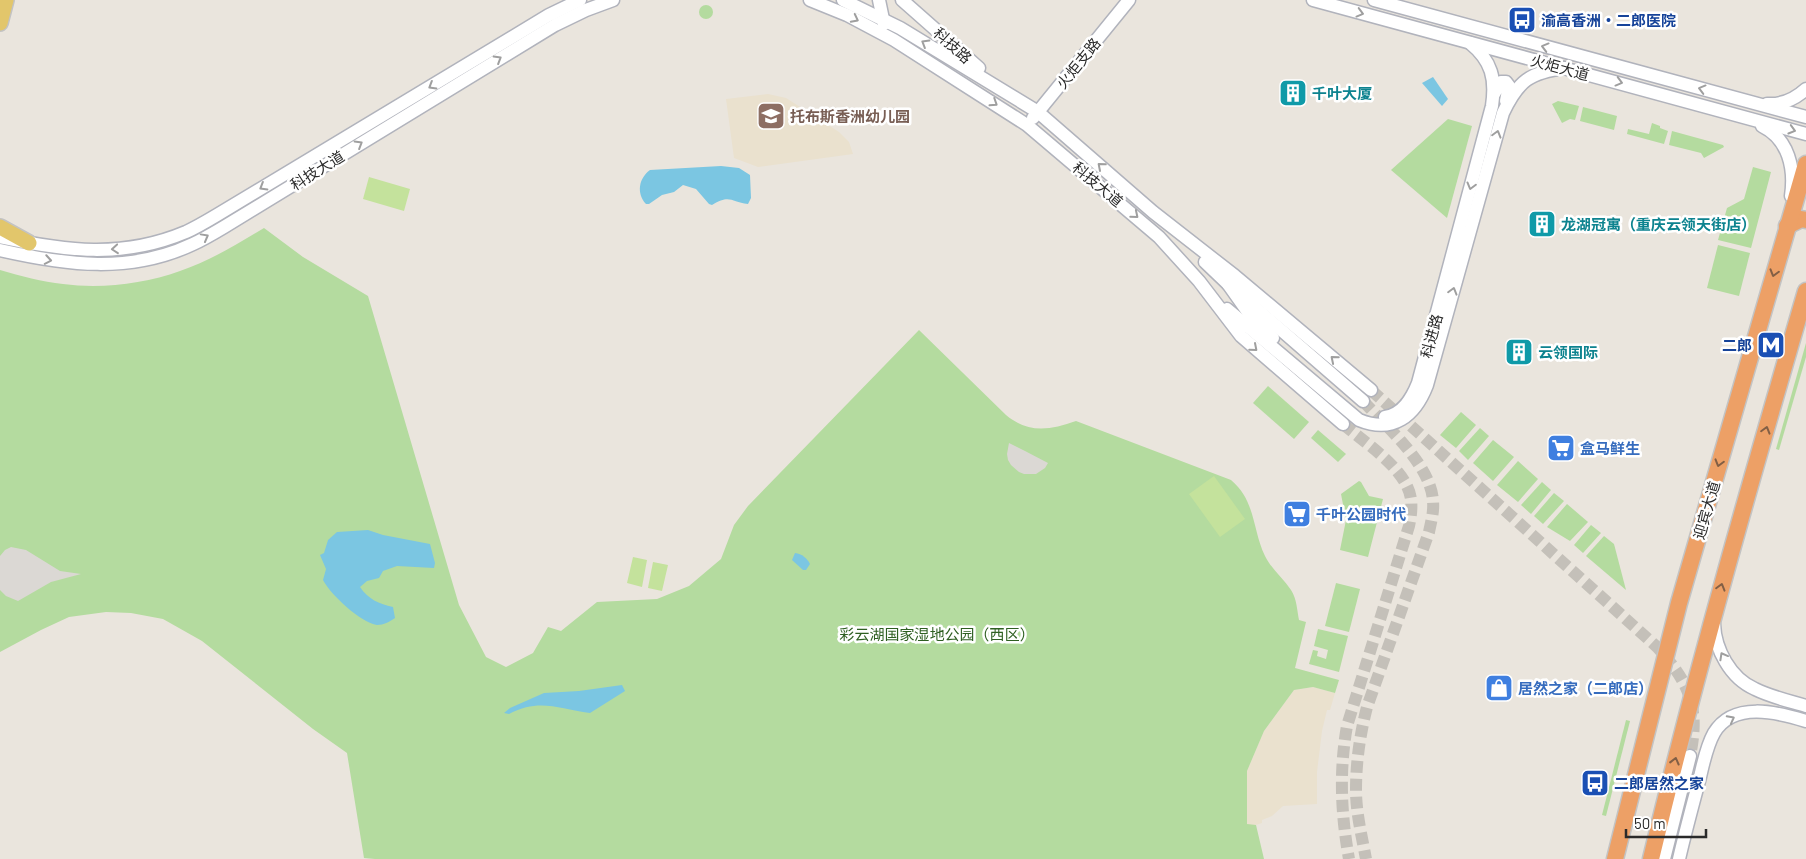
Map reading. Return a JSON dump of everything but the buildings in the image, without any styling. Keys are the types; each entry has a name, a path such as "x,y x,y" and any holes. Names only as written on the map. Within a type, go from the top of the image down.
{"highway":[{"name":"迎宾大道","path":"1614,859 1679,603 1806,164"},
{"path":"1787,226 1800,218 1806,220"},
{"path":"1651,859 1713,613 1806,291"}],"main road":[{"path":"0,23 6,0"},
{"name":"科技大道","path":"0,237 29,244 96,251 128,248 159,242 188,231 233,206 549,15 580,0"},
{"name":"科技大道","path":"0,250 64,263 96,265 129,262 164,255 193,244 224,227 554,25 612,0"},
{"name":"科技大道","path":"810,0 847,15 894,40 1028,125 1160,236 1248,343 1343,424"},
{"path":"845,0 855,2 864,0"},
{"name":"科技大道","path":"845,0 882,18 1038,112 1153,212 1235,276 1367,396 1228,284"},
{"path":"878,0 882,18 894,40"},
{"name":"科技路","path":"902,0 1003,90"},
{"name":"火炬支路","path":"1028,125 1129,0"},
{"name":"火炬大道","path":"1313,0 1806,134"},
{"name":"火炬大道","path":"1374,0 1806,117"},
{"name":"科进路","path":"1228,284 1250,315 1264,330 1356,410 1376,417 1391,416 1398,412 1410,400 1418,383 1493,99 1493,84 1487,62 1480,51 1470,43"},
{"path":"1503,113 1515,90 1529,77 1546,70 1565,68"},
{"path":"1210,295 1352,415 1366,423 1375,425 1394,424 1403,419 1415,408 1427,385 1509,92 1508,84 1504,81 1499,83 1493,99"},
{"path":"1749,102 1778,104 1793,99 1806,89"},
{"path":"1737,115 1777,135 1786,151 1793,180 1787,226"},
{"path":"1153,212 1228,284"},
{"path":"0,227 29,244"},
{"path":"1713,613 1715,635 1720,654 1737,676 1754,689 1806,706"},
{"path":"1679,859 1705,755 1716,731 1724,722 1734,716 1745,713 1770,712 1806,721"},
{"path":"1664,859 1690,756"}],"shaded area":[{"name":"托布斯香洲幼儿园","path":"768,94 786,98 839,132 849,142 853,154 758,167 734,158 726,99"},
{"path":"1009,443 1048,463 1045,468 1036,474 1019,472 1008,460"},
{"path":"11,547 26,550 60,571 81,574 51,582 18,601 6,596 0,590 0,556"},
{"path":"1313,687 1335,693 1330,710 1327,710 1322,731 1317,772 1317,804 1283,806 1272,816 1262,820 1262,823 1247,825 1247,771 1264,731 1294,690"}],"green space":[{"path":"703,5 709,5 713,12 709,19 703,19 699,15 699,9"},
{"path":"1558,101 1579,106 1575,120 1570,119 1562,123 1552,104"},
{"path":"1583,107 1617,116 1614,130 1580,121"},
{"path":"1448,119 1472,126 1447,218 1391,170"},
{"path":"1652,123 1668,131 1664,144 1627,134 1628,129 1649,134"},
{"path":"1672,131 1723,145 1724,147 1704,158 1701,153 1669,145"},
{"path":"1753,167 1771,172 1751,248 1718,240 1727,208 1744,199"},
{"path":"369,177 410,189 404,211 363,199"},
{"name":"彩云湖国家湿地公园（西区）","path":"264,228 303,257 368,296 459,605 486,657 506,667 533,653 548,627 561,631 597,602 657,599 689,586 721,559 734,525 748,506 919,330 1006,415 1023,425 1031,428 1048,428 1076,421 1231,480 1245,497 1265,556 1293,594 1299,620 1306,622 1295,668 1339,680 1335,693 1313,687 1294,690 1264,731 1247,771 1247,824 1256,825 1264,859 364,858 347,753 313,729 202,641 163,619 131,613 106,612 69,617 0,652 0,270 39,280 77,285 107,286 137,282 191,267 223,252"},
{"path":"1718,245 1750,253 1739,296 1707,288"},
{"path":"1806,343 1806,357 1779,450 1776,449"},
{"path":"1268,386 1309,422 1294,439 1253,403"},
{"path":"1461,412 1476,425 1456,448 1440,435"},
{"path":"1480,428 1489,436 1468,460 1459,451"},
{"path":"1318,430 1346,454 1338,462 1311,438"},
{"path":"1493,440 1514,457 1493,481 1473,463"},
{"path":"1518,461 1538,479 1518,502 1497,485"},
{"path":"1214,476 1245,519 1220,537 1189,494"},
{"path":"1359,481 1369,496 1383,499 1368,557 1340,550 1346,520 1341,494"},
{"path":"1542,482 1551,490 1531,514 1521,505"},
{"path":"1554,493 1564,501 1543,524 1534,516"},
{"path":"1567,504 1588,522 1570,541 1547,527"},
{"path":"1591,525 1601,533 1583,553 1574,545"},
{"path":"1604,536 1614,544 1626,590 1586,556"},
{"path":"633,557 647,560 642,587 627,583"},
{"path":"653,562 668,565 662,591 648,588"},
{"path":"1336,583 1360,589 1349,632 1325,626"},
{"path":"1318,629 1348,636 1339,672 1309,664 1313,650 1318,651 1317,656 1326,659 1328,650 1314,646"},
{"path":"1626,720 1630,721 1606,816 1602,815"}],"water":[{"path":"1433,77 1448,99 1442,106 1422,83"},
{"path":"721,166 739,168 750,175 751,198 748,204 727,199 712,205 696,189 683,185 674,192 662,195 649,204 646,204 641,195 641,181 650,170"},
{"path":"368,530 383,535 430,544 435,563 434,568 397,566 383,571 379,578 367,581 360,587 374,600 393,607 395,618 380,625 370,623 355,614 339,600 323,580 326,569 320,555 324,553 328,540 337,532"},
{"path":"795,553 802,555 809,562 810,564 806,570 803,570 792,560"},
{"path":"622,685 625,691 590,713 558,707 540,706 520,709 509,714 504,713 510,708 544,693 579,691"}],"tunnel":[{"path":"1371,390 1657,647 1677,672 1690,697 1694,724 1690,756"},
{"path":"1363,401 1416,460 1425,474 1433,501 1429,532 1367,707 1362,727 1356,799 1366,859"},
{"path":"1343,424 1394,467 1408,488 1411,499 1409,526 1347,726 1344,743 1342,792 1344,826 1349,859"}],"place":[{"name":"渝高香洲‧二郎医院","path":"1522,20"},
{"name":"千叶大厦","path":"1293,93"},
{"name":"托布斯香洲幼儿园","path":"771,116"},
{"name":"龙湖冠寓（重庆云领天街店）","path":"1542,224"},
{"name":"二郎","path":"1771,345"},
{"name":"云领国际","path":"1519,352"},
{"name":"盒马鲜生","path":"1561,448"},
{"name":"千叶公园时代","path":"1297,514"},
{"name":"居然之家（二郎店）","path":"1499,688"},
{"name":"二郎居然之家","path":"1595,783"}]}
